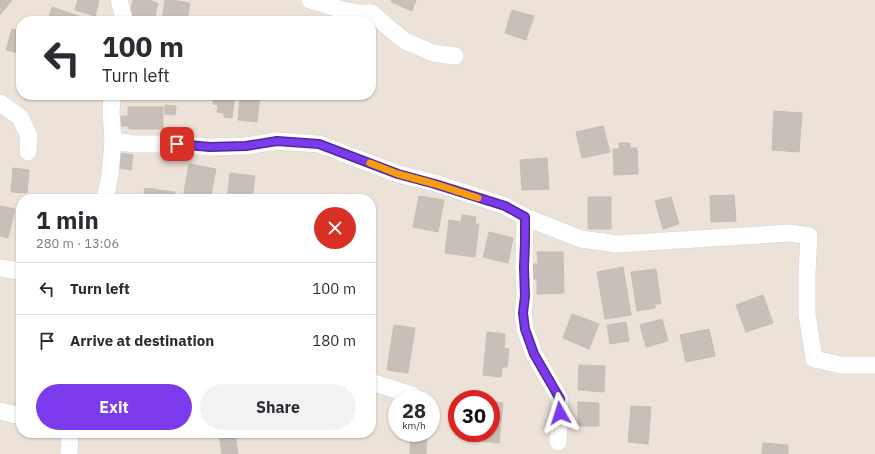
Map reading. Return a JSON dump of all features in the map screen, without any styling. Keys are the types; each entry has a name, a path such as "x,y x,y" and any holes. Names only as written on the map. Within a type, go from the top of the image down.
{"street":[{"path":"119,0 123,16"},
{"path":"310,0 357,13 372,13 376,16"},
{"path":"376,16 405,41 433,53 455,56"},
{"path":"106,194 110,175 113,141 112,100"},
{"path":"0,103 20,117 29,136 28,152"},
{"path":"113,141 135,144 177,144 210,147 246,146 277,141 319,144 398,174 505,206 525,217 581,240 616,244 790,233 809,236 806,314 814,359 841,365 875,365"},
{"path":"525,217 525,296 523,313 525,329 534,354 560,399 558,442"},
{"path":"0,268 16,270"},
{"path":"376,384 396,390"},
{"path":"0,410 16,415"},
{"path":"71,438 74,453"}],"building":[{"path":"0,0 12,0 0,15"},
{"path":"78,0 99,1 95,16 75,10"},
{"path":"133,0 148,0 158,3 155,16 129,16"},
{"path":"165,0 190,3 188,16 163,16"},
{"path":"392,0 416,0 412,11 391,2"},
{"path":"52,7 78,16 49,16"},
{"path":"512,10 534,16 526,40 505,33"},
{"path":"12,29 16,30 16,53 6,50"},
{"path":"213,100 234,100 232,118 224,117 224,113 217,112 218,105 213,104"},
{"path":"240,100 259,100 257,122 238,120"},
{"path":"165,105 176,106 175,115 165,114"},
{"path":"128,107 163,107 163,129 129,129 129,126 121,126 121,116 128,116"},
{"path":"774,111 802,113 799,152 772,150"},
{"path":"603,126 610,152 582,158 576,132"},
{"path":"619,143 630,143 630,148 637,148 638,174 614,175 613,149 619,149"},
{"path":"120,153 133,155 131,170 119,168"},
{"path":"547,158 549,189 522,190 520,160"},
{"path":"189,164 216,169 211,194 184,194"},
{"path":"13,168 29,170 27,193 11,192"},
{"path":"230,173 255,176 253,194 228,194"},
{"path":"145,188 175,192 175,194 144,194"},
{"path":"734,195 736,221 711,222 710,196"},
{"path":"419,196 444,200 438,232 413,227"},
{"path":"588,197 611,197 611,229 588,229"},
{"path":"671,197 679,224 663,229 655,201"},
{"path":"0,206 15,209 8,238 0,236"},
{"path":"462,215 476,217 475,224 479,224 475,257 445,253 449,220 461,222"},
{"path":"489,232 513,238 508,263 483,257"},
{"path":"537,252 563,252 564,293 537,294 537,279 532,279 532,264 538,264"},
{"path":"623,267 631,315 605,319 597,272"},
{"path":"656,269 661,304 655,304 655,308 637,311 631,272"},
{"path":"763,295 773,323 746,332 736,305"},
{"path":"572,314 599,324 589,349 563,338"},
{"path":"662,319 668,341 646,347 640,325"},
{"path":"626,322 629,341 610,344 607,325"},
{"path":"394,325 415,328 408,373 387,370"},
{"path":"709,329 715,356 686,362 680,335"},
{"path":"487,332 505,334 504,348 509,349 507,367 502,367 501,377 483,375"},
{"path":"579,365 605,366 604,392 578,390"},
{"path":"500,402 503,403 500,433"},
{"path":"578,402 599,403 599,426 578,426"},
{"path":"631,406 651,407 648,444 628,442"},
{"path":"220,438 236,438 238,454 222,454"},
{"path":"411,442 427,442 426,454 410,454"},
{"path":"763,443 788,445 788,454 762,454"}],"slow traffic":[{"path":"370,163 398,174 478,198"}],"route":[{"path":"177,144 210,147 246,146 277,141 319,144 398,174 505,206 525,217 525,296 523,313 525,329 534,354 560,399 560,413"}]}
